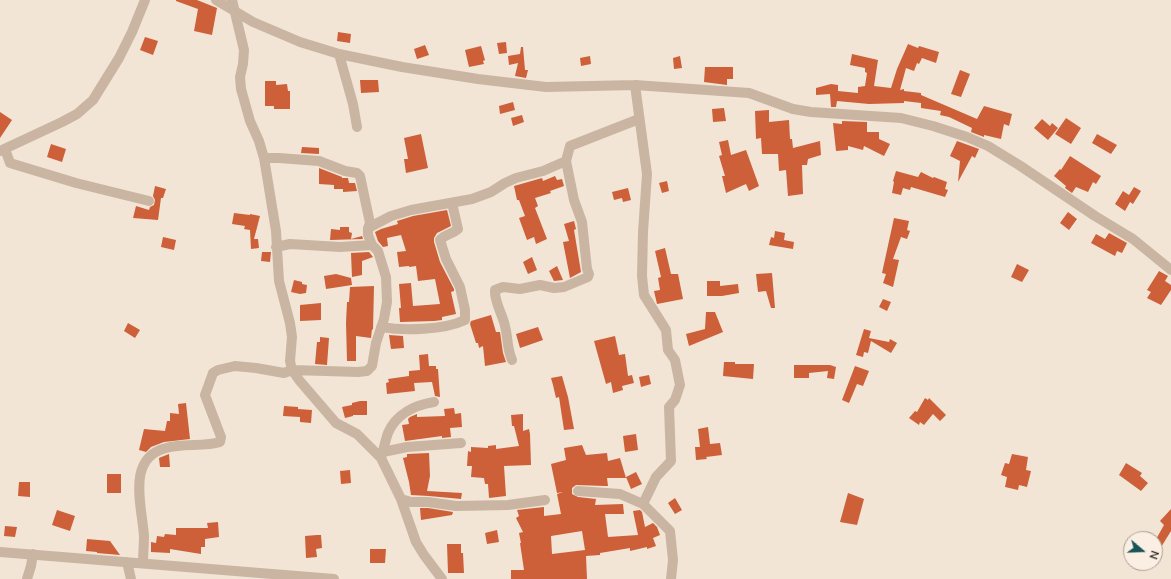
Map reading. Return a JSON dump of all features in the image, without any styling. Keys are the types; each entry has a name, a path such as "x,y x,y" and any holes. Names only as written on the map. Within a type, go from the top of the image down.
{"street":[{"path":"145,0 132,32 119,58 93,100 77,114 3,150 10,163 17,166 76,183 149,201"},
{"path":"216,0 253,22 314,47 339,54 402,67 478,79 546,87 635,85 749,93 793,109 811,112 901,118 967,137 988,146 1095,216 1133,238 1171,270"},
{"path":"232,0 244,50 240,78 241,89 250,121 259,141 264,158 276,231 279,281 290,323 292,337 290,361 292,370 336,423 357,434 382,455 401,499 416,542 442,579"},
{"path":"339,54 353,104 357,127"},
{"path":"635,85 647,174 643,232 642,276 644,295 666,330 668,350 675,360 680,385 675,400 669,407 671,461 656,477 643,504"},
{"path":"512,360 509,352 506,327 499,306 496,290 503,287 520,289 540,285 554,288 564,287 588,277 589,274 587,269 582,222 574,200 566,161 570,146 639,119"},
{"path":"143,563 144,536 138,497 142,465 150,456 163,448 214,444 220,442 221,438 205,395 213,374 218,370 234,366 284,372 292,370 358,372 367,371 372,366 376,343 382,327 387,302 386,278 378,251 372,245 368,235 370,223 360,176 357,173 344,171 319,161 264,158"},
{"path":"368,228 390,216 411,210 472,199 491,192 516,178 542,171 566,161"},
{"path":"382,327 411,330 446,325 465,320 465,310 460,287 446,259 440,240 458,230 452,202"},
{"path":"276,247 290,244 340,247 372,245"},
{"path":"382,455 389,432 401,415 421,404 434,402"},
{"path":"382,455 407,447 460,443"},
{"path":"578,491 620,494 643,504 670,531 673,560 671,579"},
{"path":"401,499 411,502 428,502 456,506 508,505 545,500"},
{"path":"0,552 143,563 303,578 334,579"},
{"path":"27,579 33,554"},
{"path":"127,562 131,579"}],"building":[{"path":"176,0 197,0 217,8 212,35 194,31 198,9"},
{"path":"338,32 351,34 350,43 337,41"},
{"path":"145,37 158,41 153,55 140,50"},
{"path":"506,42 507,53 499,54 497,43"},
{"path":"908,44 918,48 919,46 939,52 936,63 922,58 919,64 917,63 914,71 906,68 900,90 904,89 904,91 921,93 921,95 977,119 984,106 1012,114 1009,126 1004,124 1001,139 984,135 984,137 971,132 972,128 949,117 940,115 941,111 921,108 921,103 904,101 904,103 869,104 837,101 836,107 831,107 830,94 816,95 816,88 831,84 838,85 838,91 858,93 858,87 865,86 867,73 865,72 865,68 850,65 852,54 878,60 874,86 891,88 897,69"},
{"path":"425,45 429,55 417,59 414,49"},
{"path":"481,46 485,60 483,61 484,64 469,67 465,50"},
{"path":"521,47 523,47 525,70 528,70 526,78 515,76 518,63 509,65 508,56 520,54"},
{"path":"590,56 591,64 581,66 580,58"},
{"path":"680,56 682,68 674,69 673,58"},
{"path":"705,67 733,67 733,79 727,79 727,85 704,82"},
{"path":"960,70 970,74 961,97 951,94"},
{"path":"360,80 378,80 379,92 361,93"},
{"path":"265,81 276,81 276,85 287,84 288,91 290,91 290,109 274,109 274,106 265,106"},
{"path":"513,102 515,110 500,114 499,106"},
{"path":"724,108 726,121 713,122 712,109"},
{"path":"769,110 769,122 789,120 790,139 792,139 793,148 820,141 821,155 808,159 807,165 802,165 803,194 788,196 786,170 779,171 778,154 762,154 761,138 756,139 755,111"},
{"path":"0,112 12,120 0,138"},
{"path":"522,115 524,122 513,126 511,118"},
{"path":"1066,118 1081,128 1071,144 1055,134"},
{"path":"1042,119 1050,126 1052,123 1058,128 1048,140 1034,128"},
{"path":"842,121 867,122 867,132 879,132 879,139 890,144 884,156 864,146 863,150 848,146 848,150 836,151 833,123 842,124"},
{"path":"421,134 428,168 406,173 404,159 408,159 404,138"},
{"path":"1097,134 1117,145 1111,154 1092,143"},
{"path":"728,140 731,155 746,150 759,186 749,191 746,184 726,193 722,176 725,176 719,156 722,155 719,142"},
{"path":"957,141 979,149 975,158 972,156 958,182 960,161 950,156"},
{"path":"51,144 66,149 62,162 47,157"},
{"path":"302,147 319,148 319,154 301,153"},
{"path":"1070,156 1101,176 1096,184 1093,182 1088,192 1076,187 1072,193 1054,176 1060,169 1061,170"},
{"path":"319,168 342,178 348,178 349,183 355,183 357,191 343,192 343,189 334,189 334,185 319,184"},
{"path":"896,171 918,177 921,172 933,178 934,177 947,182 945,189 948,190 945,197 911,187 910,190 903,188 901,195 892,193"},
{"path":"555,176 557,180 562,179 564,186 550,191 551,193 535,198 538,206 535,208 547,239 536,244 534,237 527,240 519,218 525,216 519,200 517,200 514,186 542,178 543,181"},
{"path":"667,181 669,191 662,193 659,183"},
{"path":"155,186 166,189 163,198 161,198 158,220 133,218 136,206 149,210 150,207 154,205 155,200 153,196"},
{"path":"1134,187 1141,191 1133,204 1130,202 1125,211 1115,204 1123,191 1129,195"},
{"path":"628,188 631,200 623,202 622,198 614,200 612,192"},
{"path":"447,210 451,226 437,233 434,238 434,242 440,262 454,289 454,291 451,292 456,314 442,317 442,320 400,322 399,308 401,308 399,284 411,283 413,306 440,304 435,279 418,281 416,266 399,267 397,252 406,251 401,235 387,238 388,246 383,247 378,241 375,232 398,224 397,221 413,216"},
{"path":"1068,212 1077,219 1069,230 1060,223"},
{"path":"234,213 260,216 254,239 258,239 259,248 251,249 250,230 244,229 245,226 232,224"},
{"path":"894,218 909,221 907,230 910,231 907,239 901,237 893,259 899,260 893,287 883,283 886,274 882,273"},
{"path":"574,221 576,229 574,230 581,272 570,278 563,242 569,241 564,224"},
{"path":"340,227 349,227 349,232 352,233 351,239 362,236 363,239 330,240 331,229 340,230"},
{"path":"775,231 785,233 784,240 794,242 793,249 769,245 771,237 774,238"},
{"path":"1109,233 1127,243 1122,253 1117,251 1115,256 1091,243 1096,234 1105,239"},
{"path":"163,237 176,240 174,250 161,247"},
{"path":"665,248 671,274 678,274 683,299 657,304 654,291 660,290 658,278 661,277 655,251"},
{"path":"262,252 271,252 270,262 261,261"},
{"path":"369,252 373,257 362,261 362,275 352,277 351,253"},
{"path":"532,257 537,270 528,274 523,262"},
{"path":"1017,264 1029,270 1022,282 1011,277"},
{"path":"557,266 563,280 554,281 549,271"},
{"path":"1159,271 1168,276 1165,281 1171,285 1171,290 1161,305 1147,298 1151,292 1147,290"},
{"path":"772,273 775,308 771,308 766,291 758,292 756,274"},
{"path":"336,274 351,278 352,285 326,289 324,276"},
{"path":"294,280 307,285 306,293 300,294 291,292"},
{"path":"707,281 720,281 720,286 738,284 739,293 722,296 707,296"},
{"path":"374,286 373,330 372,329 371,338 356,336 356,361 347,361 346,323 347,302 349,302 350,287"},
{"path":"883,299 891,302 887,311 879,307"},
{"path":"321,303 321,320 300,321 300,305"},
{"path":"706,312 715,312 723,332 689,346 686,334 705,329"},
{"path":"491,315 496,332 500,332 506,362 485,366 483,346 479,348 478,343 476,343 470,324 471,321"},
{"path":"128,323 140,330 135,338 124,331"},
{"path":"538,327 543,340 520,348 516,334"},
{"path":"864,329 871,331 869,338 889,342 890,339 897,343 891,353 871,341 868,353 864,352 863,357 856,355"},
{"path":"389,335 403,336 404,348 391,349"},
{"path":"615,336 619,355 625,354 628,376 632,375 634,383 622,386 623,390 613,393 611,382 606,384 594,341"},
{"path":"320,337 329,338 327,365 315,364 317,342 320,342"},
{"path":"428,354 429,366 436,366 436,369 438,369 440,397 435,396 432,382 414,383 415,391 387,394 386,383 389,382 388,379 409,376 409,371 420,370 419,355"},
{"path":"724,362 735,362 735,364 754,364 753,379 723,376"},
{"path":"794,365 830,365 836,367 834,379 827,378 828,371 809,373 809,378 794,378"},
{"path":"855,366 869,371 863,386 857,384 849,403 842,400"},
{"path":"649,375 651,384 641,387 639,377"},
{"path":"562,376 568,397 574,429 564,430 559,397 556,398 551,378"},
{"path":"925,398 928,400 929,398 946,415 940,421 933,414 924,425 920,422 919,425 909,418 915,411 917,412"},
{"path":"367,401 367,415 353,415 345,418 342,407 352,405 352,403"},
{"path":"186,403 190,439 164,442 151,447 146,452 139,450 144,429 165,431 167,421 170,421 170,413 179,414 178,404"},
{"path":"284,406 312,410 311,423 300,422 300,417 283,416"},
{"path":"454,408 455,414 461,413 462,427 450,428 451,437 442,438 442,436 405,441 402,425 409,424 408,419 410,417 417,414 417,417 445,416 444,409"},
{"path":"523,414 523,431 529,429 530,434 531,465 504,466 506,496 489,498 488,484 485,484 484,478 471,477 472,466 467,466 468,451 471,452 471,447 488,448 488,446 496,445 496,449 519,446 514,426 512,426 511,415"},
{"path":"708,427 710,444 720,443 722,455 696,460 695,447 700,447 698,429"},
{"path":"636,434 638,450 625,452 623,436"},
{"path":"582,445 586,455 607,453 608,461 620,458 626,478 607,478 608,486 576,485 572,488 572,494 578,497 596,499 595,505 623,504 624,514 605,514 608,537 638,535 633,511 640,510 642,512 645,527 653,523 657,527 660,535 653,538 656,546 647,549 647,547 630,551 630,548 600,553 600,555 586,556 587,579 511,579 511,570 524,570 519,533 523,532 516,518 519,516 517,510 544,507 544,516 561,514 557,494 563,492 557,493 551,464 566,460 564,448","holes":["582,531 585,550 552,554 551,536"]},
{"path":"429,453 430,476 427,491 462,493 461,499 411,495 403,458 407,457 407,454"},
{"path":"169,454 170,467 160,467 159,458"},
{"path":"1012,454 1028,457 1026,470 1031,471 1027,487 1019,485 1018,490 1005,487 1007,477 1001,475 1005,463 1009,464"},
{"path":"1126,463 1142,473 1140,476 1148,483 1141,491 1119,475"},
{"path":"350,470 351,483 341,484 340,471"},
{"path":"636,472 642,484 631,489 626,477"},
{"path":"107,474 121,474 121,493 107,493"},
{"path":"19,482 30,482 30,497 18,496"},
{"path":"848,493 864,499 857,525 840,522"},
{"path":"675,498 682,510 675,514 668,503"},
{"path":"420,508 453,512 452,515 421,520"},
{"path":"1171,509 1171,531 1163,544 1163,531 1161,531 1164,525 1160,521"},
{"path":"57,510 75,516 70,531 52,525"},
{"path":"218,522 219,537 205,539 205,547 201,547 201,554 170,549 170,553 151,552 151,542 156,543 157,536 164,537 165,534 176,535 176,528 208,528 207,523"},
{"path":"5,526 17,527 15,537 4,536"},
{"path":"497,530 499,542 487,544 485,533"},
{"path":"321,535 322,548 316,549 317,557 306,558 305,536"},
{"path":"87,539 110,541 120,555 86,551"},
{"path":"447,544 461,544 464,573 448,573"},
{"path":"370,549 386,549 385,563 370,563"}]}
